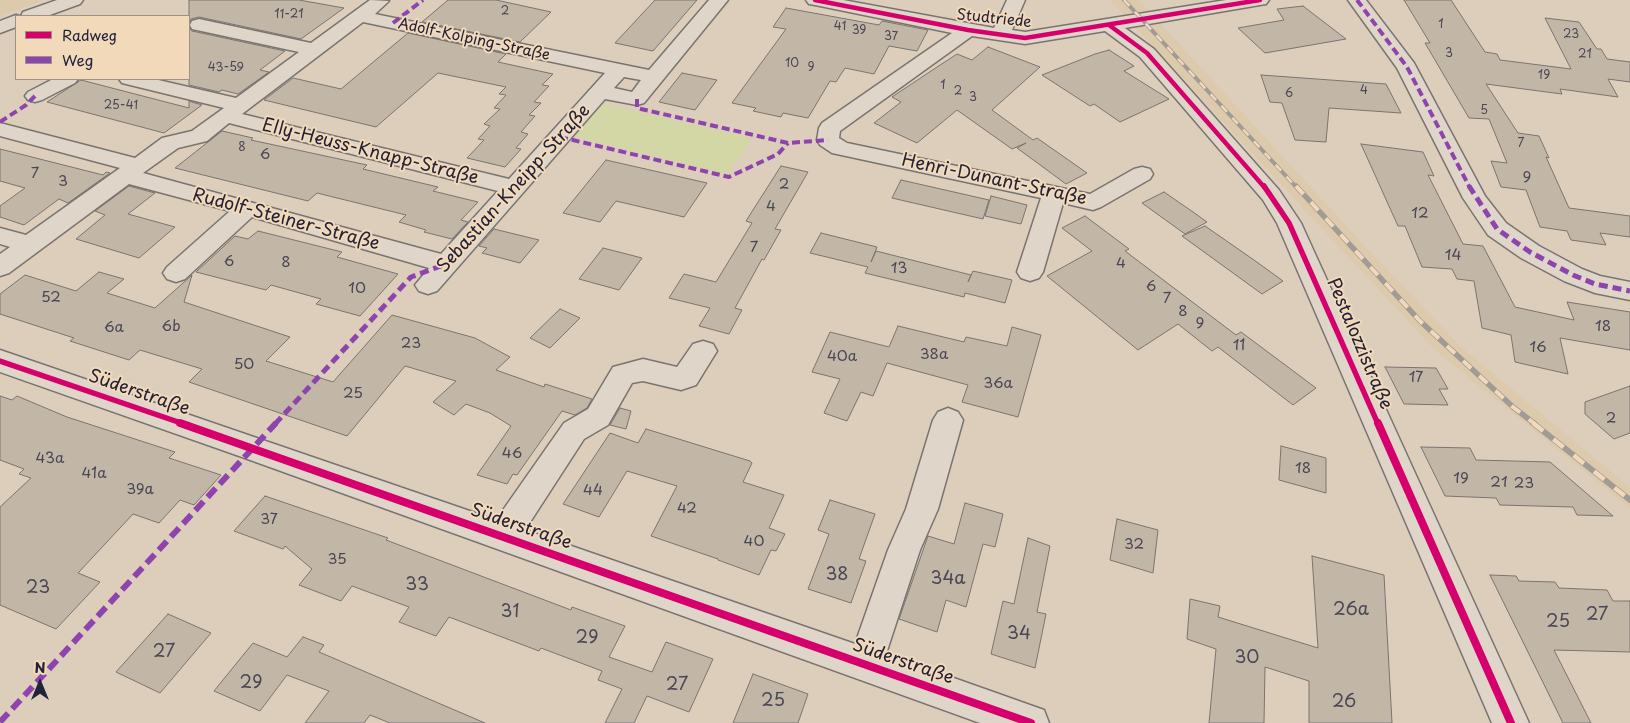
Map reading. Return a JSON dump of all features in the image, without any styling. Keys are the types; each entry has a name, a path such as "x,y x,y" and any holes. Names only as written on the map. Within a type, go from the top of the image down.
{"street":[{"path":"33,15 74,0"},
{"name":"Sebastian-Kneipp-Straße","path":"600,92 637,99 719,0"},
{"name":"Studtriede","path":"815,0 968,30 1025,38 1252,1"},
{"path":"1000,34 1016,0"},
{"path":"1357,0 1407,67 1475,198 1497,229 1530,252 1573,275 1595,284 1630,291"},
{"path":"0,267 170,144 199,136 367,8"},
{"name":"Adolf-Kolping-Straße","path":"367,8 619,70"},
{"path":"0,27 15,21"},
{"path":"199,25 314,50"},
{"name":"Pestalozzistraße","path":"1109,25 1147,53 1271,195 1289,223 1511,723"},
{"name":"Henri-Dunant-Straße","path":"968,30 830,128 828,140 840,148 1093,202 1142,174"},
{"path":"619,70 654,77"},
{"name":"Sebastian-Kneipp-Straße","path":"428,285 619,70"},
{"path":"35,96 66,80"},
{"name":"Elly-Heuss-Knapp-Straße","path":"132,80 232,111 515,188"},
{"name":"Rudolf-Steiner-Straße","path":"0,129 248,208 446,264"},
{"path":"1030,272 1054,194"},
{"path":"176,273 248,208"},
{"path":"0,236 30,245"},
{"path":"503,536 574,431 598,417 623,375 643,370 681,379 686,377 703,351"},
{"name":"Süderstraße","path":"0,361 253,448 1032,723"},
{"path":"865,664 904,550 922,509 948,420"}],"shaded area":[{"path":"0,0 44,0 0,16"},
{"path":"1110,0 1139,0 1359,240 1462,348 1630,488 1630,508 1434,349"}],"green space":[{"path":"601,103 752,138 727,174 571,136"}],"building":[{"path":"189,0 299,0 344,8 301,39 199,17 190,21"},
{"path":"448,0 496,0 551,12 520,42 422,22"},
{"path":"655,0 697,0 653,51 615,43"},
{"path":"1404,0 1451,0 1485,52 1497,54 1500,60 1571,69 1545,18 1579,22 1597,49 1601,49 1607,59 1630,62 1630,82 1608,79 1618,97 1560,89 1562,94 1486,84 1518,133 1539,136 1549,158 1546,157 1569,208 1630,216 1630,237 1600,233 1606,245 1571,240 1567,231 1540,227 1526,190 1501,187 1491,161 1507,163 1489,119 1469,118 1425,43 1430,43"},
{"path":"1303,6 1346,39 1265,53 1238,28 1284,20 1277,9"},
{"path":"786,8 879,25 882,21 928,30 917,51 889,46 874,74 845,68 836,82 830,81 808,118 783,113 781,117 753,111 756,108 732,103 786,29 773,27"},
{"path":"190,28 192,31 285,51 260,70 269,72 238,94 189,85"},
{"path":"408,33 506,54 498,62 553,74 542,85 549,86 534,102 541,103 529,115 535,116 521,132 528,134 516,148 521,149 505,167 467,158 484,140 478,139 490,126 484,124 500,109 494,108 506,95 499,94 506,87 438,73 376,127 264,100 293,78 341,89"},
{"path":"988,47 1040,67 992,110 1033,140 1037,138 1087,173 1066,184 1017,148 1026,143 1012,149 957,110 917,143 874,123 901,102 892,97 957,54 972,60"},
{"path":"1109,50 1134,66 1124,71 1169,99 1120,122 1094,104 1090,106 1042,75"},
{"path":"682,73 717,80 695,110 659,102"},
{"path":"1261,75 1386,84 1401,113 1329,108 1326,142 1295,140 1282,103 1270,102"},
{"path":"81,80 189,108 189,101 202,105 164,133 47,102"},
{"path":"222,131 253,138 251,140 367,165 363,169 438,187 433,191 478,202 461,220 468,222 452,239 424,232 426,230 399,222 406,215 317,193 308,201 175,168"},
{"path":"1361,144 1423,152 1434,176 1428,175 1463,244 1483,246 1515,307 1574,320 1567,302 1630,312 1630,350 1560,338 1568,374 1515,362 1511,335 1482,328 1474,281 1457,279 1452,269 1422,267 1405,226 1398,226"},
{"path":"0,149 103,175 106,172 110,173 68,203 59,199 24,225 0,217 0,206 25,188 0,181"},
{"path":"606,160 707,183 684,217 616,201 600,222 563,213"},
{"path":"781,166 808,172 775,229 781,230 764,260 762,259 735,308 742,310 729,334 699,326 710,308 669,298 684,274 716,282 752,223 746,221"},
{"path":"901,180 989,200 983,219 892,198"},
{"path":"129,186 155,193 128,214 175,227 139,258 76,239 105,215 95,211"},
{"path":"1164,192 1207,222 1185,234 1142,203"},
{"path":"991,196 1027,205 1021,224 985,216"},
{"path":"1085,216 1129,249 1125,251 1236,335 1241,332 1316,388 1293,405 1218,347 1212,351 1178,324 1138,350 1047,276 1092,251 1062,228"},
{"path":"1205,226 1283,281 1262,294 1182,236"},
{"path":"494,229 539,240 520,263 482,253 487,248 479,246"},
{"path":"258,231 342,252 337,257 398,274 360,316 316,304 321,299 271,285 266,290 196,272 235,236 248,239"},
{"path":"821,233 877,247 871,262 876,251 971,275 968,282 973,271 1012,280 1005,303 965,293 964,297 865,273 868,267 810,253"},
{"path":"603,248 642,258 619,290 579,279"},
{"path":"99,272 124,279 107,293 155,308 192,275 184,302 290,337 266,361 333,382 392,315 475,338 510,357 496,370 544,387 545,384 592,399 587,408 575,415 562,411 517,475 513,474 507,484 477,475 511,426 490,413 466,404 454,415 433,402 456,381 405,366 347,436 189,382 202,369 140,350 129,360 70,341 74,338 0,314 0,294 25,275 76,291"},
{"path":"560,309 580,318 550,348 530,338"},
{"path":"898,326 964,342 966,337 1007,346 1012,327 1041,335 1018,417 962,402 968,385 887,363 873,396 861,392 847,421 824,413 840,379 812,372 830,332 889,347"},
{"path":"1385,367 1436,368 1448,389 1439,389 1448,405 1404,404"},
{"path":"1630,386 1630,433 1614,439 1585,414 1585,402"},
{"path":"0,396 12,400 17,396 67,417 175,452 169,458 221,475 194,505 180,500 159,523 133,514 78,573 100,582 56,629 0,605 0,507 31,478 19,474 24,469 0,460"},
{"path":"620,408 631,411 626,429 610,425"},
{"path":"646,429 750,461 752,463 743,482 784,495 769,528 785,534 776,551 771,550 759,575 651,536 677,486 627,471 599,517 563,504 610,433 638,443"},
{"path":"1281,446 1326,458 1326,493 1279,480"},
{"path":"1421,447 1470,448 1476,460 1550,462 1613,516 1577,515 1573,507 1500,505 1496,498 1445,496"},
{"path":"265,496 388,538 386,540 571,610 572,607 625,626 609,657 652,672 666,642 713,659 689,712 647,696 634,723 605,723 622,689 598,680 602,671 541,648 539,651 449,617 436,636 399,622 409,607 352,586 341,601 299,585 312,569 285,546 283,549 234,531"},
{"path":"830,500 875,514 859,559 866,561 851,603 808,589 829,534 818,530"},
{"path":"965,503 1003,514 995,547 983,544 966,607 946,600 937,632 899,619 928,536 954,544"},
{"path":"1117,519 1158,530 1153,573 1110,560"},
{"path":"1028,538 1050,546 1037,612 1046,614 1035,668 991,654 1003,601 1014,604"},
{"path":"1312,556 1384,575 1392,723 1309,723 1309,681 1265,667 1264,723 1209,723 1216,649 1187,639 1190,599 1220,606 1218,617 1318,648"},
{"path":"1490,575 1516,576 1519,581 1555,582 1559,588 1607,590 1613,601 1630,601 1630,652 1554,650 1591,723 1563,723"},
{"path":"168,614 211,633 160,693 116,672"},
{"path":"303,637 324,645 319,652 485,723 390,723 370,715 364,723 305,723 329,691 287,675 260,711 214,691 253,643 287,657"},
{"path":"753,674 808,694 798,723 733,723"}],"railway":[{"path":"1124,0 1297,188"},
{"path":"1296,186 1420,321 1513,407 1535,424"},
{"path":"1533,423 1630,500"}],"marked path":[{"path":"393,23 423,0"},
{"path":"1357,0 1407,67 1475,198 1497,229 1530,252 1573,275 1595,284 1630,291"},
{"path":"0,122 26,105 35,96"},
{"path":"637,99 637,108 788,143 828,140"},
{"path":"560,137 729,177 778,154 788,143"},
{"path":"0,722 411,277 446,264"}],"cycle path":[{"path":"815,0 968,30 1025,38 1260,0"},
{"path":"1109,25 1147,53 1271,195 1289,223 1511,723"},
{"path":"0,361 253,448 1031,723"}]}
